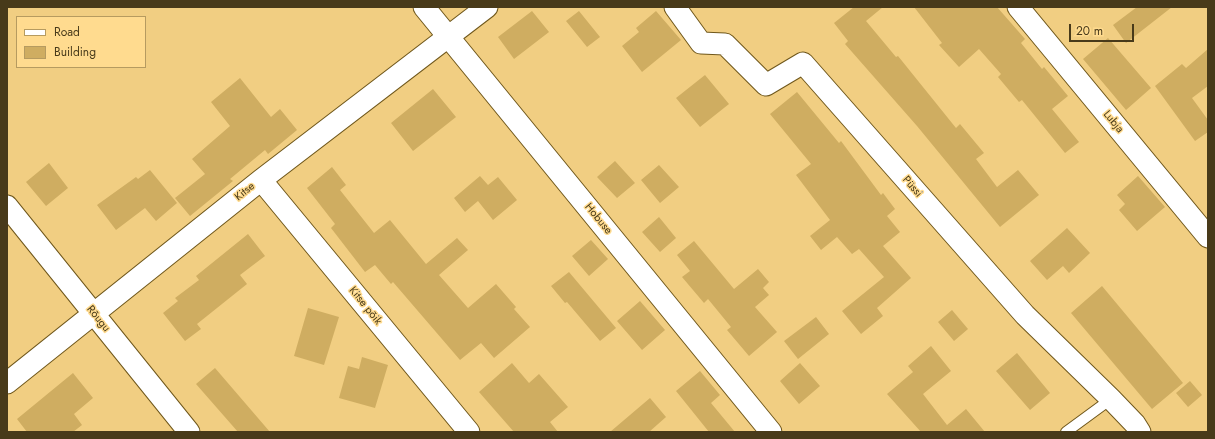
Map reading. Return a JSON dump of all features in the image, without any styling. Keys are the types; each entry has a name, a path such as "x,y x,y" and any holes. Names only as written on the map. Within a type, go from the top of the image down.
{"street":[{"name":"Hobuse","path":"424,7 771,432"},
{"name":"Kitse","path":"7,383 261,180 487,7"},
{"name":"Püssi","path":"675,7 701,43 725,44 766,85 803,63 1025,315 1111,399 1135,424 1140,432"},
{"name":"Lubja","path":"1018,7 1208,237"},
{"name":"Kitse põik","path":"261,180 469,432"},
{"name":"Rõugu","path":"7,206 189,432"}],"lane":[{"path":"1066,432 1111,399"}],"building":[{"path":"854,7 883,7 866,21 896,57 898,56 956,128 960,124 984,153 976,159 997,187 1018,170 1039,195 1000,227 917,126 845,44 848,41 834,23"},
{"path":"914,7 997,7 1025,39 1021,43 1042,69 1044,67 1068,96 1052,109 1079,142 1065,153 1022,100 1019,102 998,77 1001,74 979,49 959,67 939,45 942,43"},
{"path":"1137,7 1172,7 1126,43 1113,25"},
{"path":"532,11 549,32 514,59 498,37"},
{"path":"579,11 600,37 587,47 566,21"},
{"path":"656,11 681,40 642,72 622,46 639,32 636,28"},
{"path":"1108,38 1151,88 1126,110 1083,59"},
{"path":"1208,49 1208,86 1192,98 1208,120 1208,132 1195,141 1155,86 1182,64 1186,68"},
{"path":"705,75 729,104 700,127 676,98"},
{"path":"240,78 271,117 280,109 297,130 268,154 265,150 230,179 233,181 190,216 175,198 205,174 192,159 230,126 211,102"},
{"path":"433,89 456,117 413,151 391,123"},
{"path":"797,92 839,143 841,141 881,195 883,193 895,209 887,216 900,232 883,246 911,278 877,308 883,316 861,334 842,311 884,277 859,249 852,254 837,237 821,250 810,236 830,220 796,175 811,164 770,114"},
{"path":"615,161 635,183 617,198 597,177"},
{"path":"49,163 68,188 46,206 26,182"},
{"path":"659,165 679,187 660,203 641,180"},
{"path":"332,167 346,185 340,190 374,233 390,220 426,264 457,238 468,250 439,275 468,308 496,284 516,307 514,309 530,327 494,358 481,343 460,360 393,282 391,284 375,265 365,272 331,228 335,224 307,188"},
{"path":"150,170 177,203 156,221 145,208 116,230 97,205 136,177 138,179"},
{"path":"480,176 488,185 498,177 517,200 493,220 478,201 465,212 454,198"},
{"path":"1138,176 1165,207 1137,231 1119,210 1125,204 1117,195"},
{"path":"659,217 676,238 660,252 642,232"},
{"path":"1067,228 1090,253 1069,273 1063,266 1047,280 1030,261"},
{"path":"248,234 265,256 240,275 247,284 197,324 201,329 185,341 163,313 178,301 175,298 199,280 196,276"},
{"path":"591,240 608,259 589,276 572,256"},
{"path":"694,241 734,289 758,269 769,282 763,288 769,295 755,307 777,332 749,356 727,330 731,327 708,299 704,303 682,277 690,271 677,255"},
{"path":"569,272 616,328 600,341 567,302 565,303 551,286"},
{"path":"1102,286 1183,383 1152,409 1071,313"},
{"path":"640,301 665,330 642,350 617,321"},
{"path":"308,308 339,317 324,365 294,356"},
{"path":"952,310 968,329 954,341 938,322"},
{"path":"816,317 829,334 798,359 784,341"},
{"path":"931,346 951,371 923,394 947,425 966,409 985,432 921,432 887,394 913,372 908,366"},
{"path":"1017,353 1050,393 1030,410 996,371"},
{"path":"362,357 388,365 375,408 339,398 348,366 359,369"},
{"path":"512,363 529,383 539,374 568,407 550,422 558,432 514,432 479,392"},
{"path":"800,363 820,386 799,404 780,381"},
{"path":"215,368 270,432 238,432 196,384"},
{"path":"700,371 720,395 711,403 735,432 709,432 676,391"},
{"path":"73,373 93,398 74,414 82,425 73,432 27,432 17,419"},
{"path":"1190,381 1202,395 1188,407 1176,393"},
{"path":"650,398 666,417 649,432 610,432"}]}
